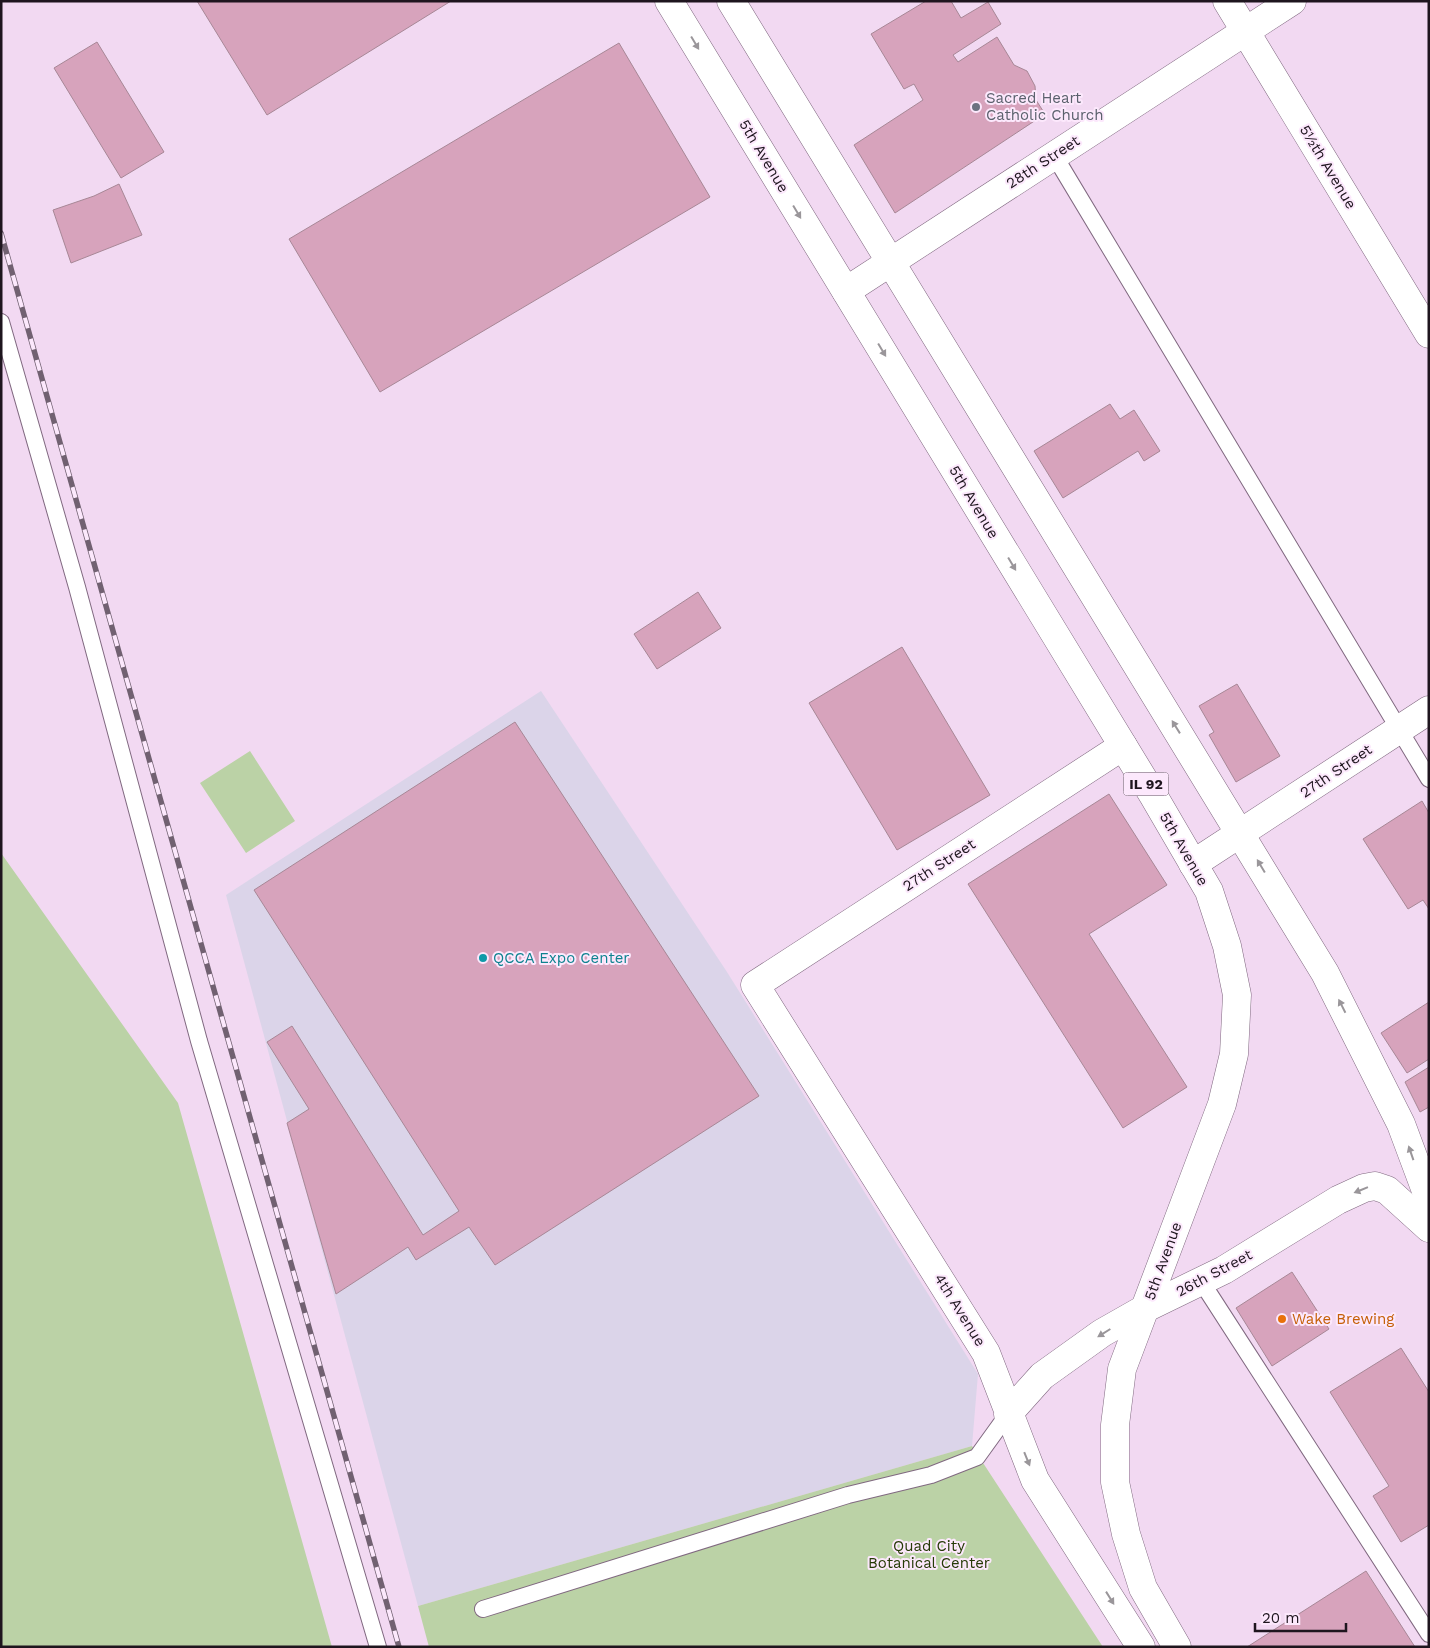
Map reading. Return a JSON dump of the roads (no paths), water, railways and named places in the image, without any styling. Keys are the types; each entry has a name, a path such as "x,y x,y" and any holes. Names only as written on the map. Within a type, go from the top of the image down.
{"main road":[{"name":"5th Avenue","path":"669,1 1123,746 1209,891 1228,946 1237,995 1234,1054 1222,1104 1122,1369 1115,1425 1115,1482 1126,1534 1143,1588 1177,1647"},
{"path":"731,1 890,263 1242,833 1325,973 1400,1124 1429,1199"},
{"name":"5½th Avenue","path":"1227,1 1429,334"},
{"name":"28th Street","path":"846,291 1292,1"},
{"name":"27th Street","path":"1193,864 1429,710"},
{"name":"27th Street","path":"755,985 1123,746"},
{"name":"4th Avenue","path":"755,985 986,1353 1035,1480 1141,1647"},
{"name":"26th Street","path":"1008,1414 1042,1376 1102,1333 1146,1308 1224,1270 1338,1200 1364,1188 1375,1186 1387,1190 1429,1228"}],"lane":[{"path":"1054,155 1429,779"},
{"path":"1,322 77,587 199,1040 378,1647"},
{"path":"1201,1281 1429,1634"},
{"path":"483,1609 848,1495 932,1475 977,1457 1008,1414"}],"railway":[{"path":"1,233 399,1647"}],"place":[{"name":"Sacred Heart Catholic Church","path":"976,107"},
{"name":"QCCA Expo Center","path":"483,958"},
{"name":"Wake Brewing","path":"1282,1319"}],"park label":[{"name":"Quad City Botanical Center","path":"929,1554"}]}
